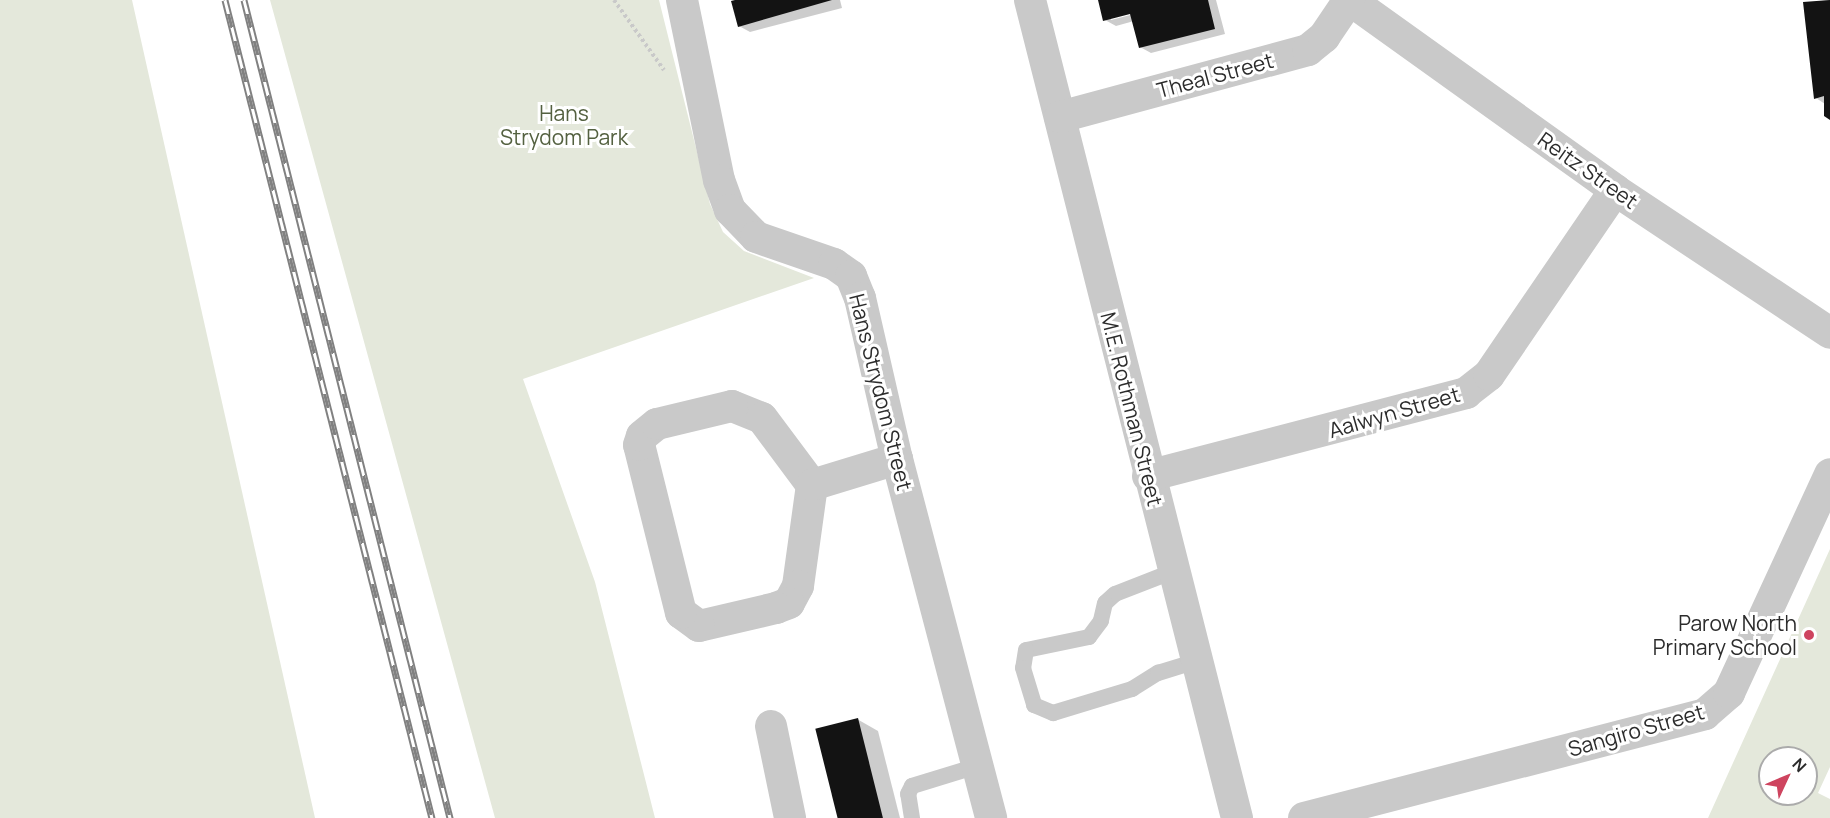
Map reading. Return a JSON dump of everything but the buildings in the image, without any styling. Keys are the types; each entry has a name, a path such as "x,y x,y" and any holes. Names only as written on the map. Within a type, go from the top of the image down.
{"street":[{"name":"Hans Strydom Street","path":"682,0 718,180 730,210 756,237 834,264 851,276 860,298 897,459 991,818"},
{"name":"M.E. Rothman Street","path":"1030,0 1148,476 1237,818"},
{"name":"Theal Street","path":"1060,117 1308,50 1324,37 1350,0"},
{"name":"Reitz Street","path":"1350,0 1615,190 1830,333"},
{"name":"Aalwyn Street","path":"1148,476 1466,393 1489,375 1615,190"},
{"path":"732,406 744,408 762,418 812,485 795,597 776,608 707,626 687,620 681,613 641,462 639,445 647,430 657,424 732,406"},
{"path":"812,485 897,459"},
{"name":"Sangiro Street","path":"1304,818 1705,714 1729,693 1830,474"},
{"path":"771,726 790,818"}],"lane":[{"path":"1174,571 1115,594 1105,603 1101,621 1089,637 1026,650 1023,668 1034,705 1053,712 1132,689 1158,673 1197,662"},
{"path":"912,818 908,804 912,786 977,766"}],"green space":[{"path":"0,0 132,0 315,818 0,818"},
{"name":"Hans Strydom Park","path":"270,0 659,0 710,204 723,232 744,251 814,278 523,379 595,582 655,818 495,818"},
{"name":"Parow North Primary School","path":"1830,549 1830,767 1818,793 1830,799 1830,818 1708,818"}],"railway":[{"path":"225,0 432,818"},
{"path":"244,0 450,818"}],"place":[{"name":"Parow North Primary School","path":"1809,635"}]}
